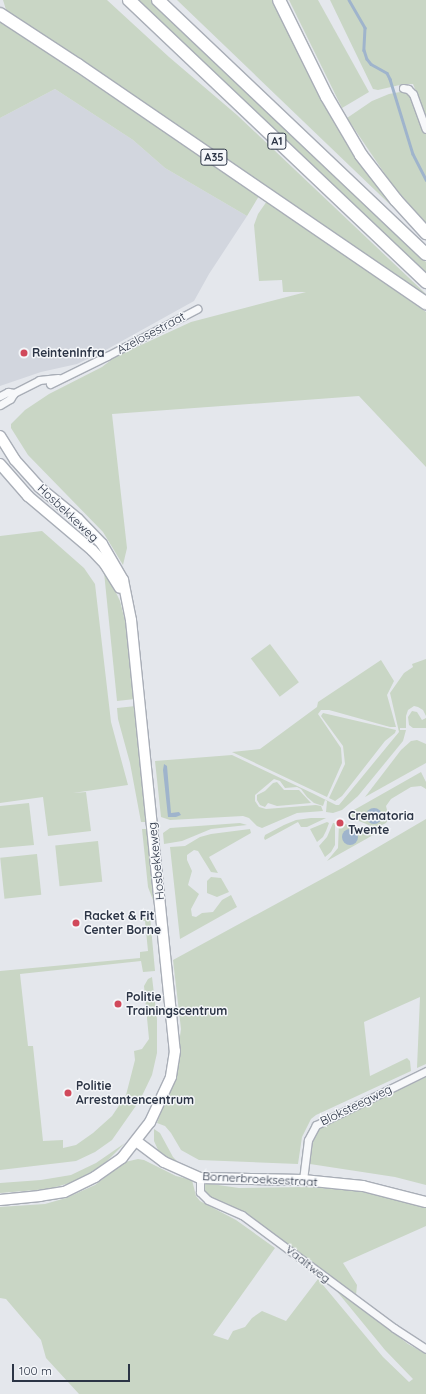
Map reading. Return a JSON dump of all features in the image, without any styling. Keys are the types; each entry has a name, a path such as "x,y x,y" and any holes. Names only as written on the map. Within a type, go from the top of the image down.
{"highway":[{"name":"A1","path":"129,0 426,282"},
{"name":"A1","path":"158,0 426,254"},
{"path":"279,0 327,97 361,155 396,200 426,233"},
{"name":"A35","path":"0,14 85,69 426,303"}],"main road":[{"name":"Hosbekkeweg","path":"0,436 15,460 39,487 78,519 102,544 123,580 131,620 175,1051 171,1077 150,1122 136,1141"},
{"name":"Hosbekkeweg","path":"0,464 28,496 92,550 105,564 125,596"},
{"name":"Bornerbroeksestraat","path":"136,1141 164,1162 200,1178 303,1180 363,1186 426,1202"},
{"path":"0,1200 51,1195 74,1188 95,1177 122,1158 136,1141"}],"street":[{"path":"403,88 408,89 413,94 426,129"},
{"name":"Azelosestraat","path":"50,384 197,309"},
{"name":"Azelosestraat","path":"0,405 10,399 14,393 39,380 63,378"},
{"name":"Azelosestraat","path":"0,396 8,392 14,393"},
{"name":"Bloksteegweg","path":"303,1180 308,1140 316,1125 426,1071"},
{"name":"Vaaltweg","path":"200,1178 200,1192 208,1200 242,1215 394,1328 426,1349"}],"shaded area":[{"path":"55,89 133,140 165,168 247,216 209,274 194,301 104,351 77,364 41,372 0,386 0,118"}],"green space":[{"path":"3,0 107,0 169,57 237,115 426,294 426,297 7,13"},
{"path":"137,0 153,0 426,262 426,274"},
{"path":"177,0 277,0 328,105 426,239"},
{"path":"289,0 318,0 369,92 342,108"},
{"path":"330,0 426,0 426,116 413,84 404,84 378,90 373,89"},
{"path":"0,21 259,196 247,216 165,168 133,140 55,89 0,118"},
{"path":"411,90 426,133 426,224 391,183 347,118 372,101 389,94"},
{"path":"267,201 426,312 426,467 359,396 112,414 127,548 123,565 103,532 28,455 11,428 11,424 25,410 49,394 102,367 115,357 191,322 306,292 283,292 282,280 259,281 254,225 258,214"},
{"path":"42,531 84,568 95,584 111,722 128,785 73,793 86,792 91,831 48,836 43,797 0,803 0,536"},
{"path":"104,572 108,576 120,601 128,633 135,699 117,701"},
{"path":"270,644 299,682 280,697 251,658"},
{"path":"426,659 426,716 423,710 418,707 414,706 408,710 406,716 406,728 400,728 400,730 406,730 403,741 358,796 342,810 333,813 326,812 327,801 325,800 323,806 314,803 301,789 297,787 285,788 280,781 274,779 255,795 255,801 259,807 266,809 316,805 321,806 323,811 297,813 262,828 257,826 249,818 243,816 170,820 161,817 155,761 232,755 336,805 339,805 399,732 390,693 404,673 413,667 412,664"},
{"path":"381,660 394,681 387,695 396,727 390,727 329,710 321,710 318,714 341,748 342,763 327,797 232,752 260,749 317,707 318,702"},
{"path":"136,706 147,822 141,822 130,763 118,719 117,708"},
{"path":"412,711 417,712 422,720 426,718 426,728 413,728 409,725 408,717"},
{"path":"323,713 396,730 395,733 385,741 342,796 335,801 329,798 345,764 343,746 321,716"},
{"path":"417,740 426,744 426,763 365,797 401,750 411,741"},
{"path":"421,772 426,782 426,789 421,786 411,787 391,799 386,806 389,818 386,823 380,826 371,826 352,818 351,814 354,810"},
{"path":"277,782 284,790 299,790 311,803 277,806 268,803 265,807 260,805 257,800 257,795 265,791 273,783"},
{"path":"29,803 34,845 0,848 0,806"},
{"path":"326,818 307,827 301,827 298,822 265,840 264,838 265,835 284,825 296,820"},
{"path":"426,819 426,1064 417,1068 420,997 364,1022 370,1076 407,1058 410,1061 411,1071 316,1115 311,1119 302,1137 298,1164 199,1160 181,1150 165,1126 157,1123 175,1072 181,1029 173,960 344,867"},
{"path":"327,822 329,823 323,837 317,842 310,829"},
{"path":"339,822 375,834 327,861 338,848"},
{"path":"240,823 247,825 211,829 182,841 164,844 163,833 170,828"},
{"path":"333,823 335,823 335,845 331,852 325,857 319,846 327,837"},
{"path":"142,829 148,829 156,908 148,887"},
{"path":"250,829 251,833 209,857 218,873 211,872 198,851 194,850 187,855 187,860 192,871 188,885 199,894 191,909 192,916 196,917 202,913 213,912 222,900 231,895 237,907 180,939 170,847 185,846 200,837 211,834"},
{"path":"98,841 102,882 60,886 55,845"},
{"path":"37,854 41,895 4,899 0,858"},
{"path":"211,877 221,878 229,892 217,897 207,893 207,881"},
{"path":"150,916 155,971 143,972 141,961 20,974 28,1046 33,1046 43,1141 63,1140 63,1148 76,1145 93,1133 112,1116 126,1095 135,1060 134,1051 142,1049 149,1039 144,986 148,979 152,977 157,1019 157,1053 152,1075 140,1100 112,1140 95,1152 76,1161 0,1170 0,971 140,958 140,952 148,951 145,921 142,921 142,919"},
{"path":"426,1077 426,1185 395,1177 310,1164 313,1141 318,1130 323,1125"},
{"path":"154,1129 160,1133 173,1157 184,1168 159,1152 154,1141"},
{"path":"125,1143 102,1166 73,1182 49,1189 0,1193 0,1183 41,1180 71,1175 96,1163"},
{"path":"138,1159 144,1160 176,1176 192,1180 196,1196 200,1201 236,1220 275,1248 213,1335 228,1340 233,1331 245,1327 252,1318 262,1311 286,1321 318,1279 383,1357 409,1382 413,1379 385,1350 335,1289 347,1296 408,1344 426,1354 426,1394 79,1394 46,1358 41,1340 6,1299 0,1298 0,1207 45,1204 66,1198 95,1185 125,1162"},
{"path":"204,1183 239,1188 309,1187 358,1191 426,1207 426,1226 343,1263 357,1285 356,1295 243,1211 212,1200 202,1190"}],"water":[{"path":"164,764 167,766 171,813 179,812 181,815 176,817 168,817 163,770"},
{"path":"371,808 377,808 382,813 380,822 377,824 371,824 366,819 366,813"},
{"path":"347,829 353,829 358,834 356,843 353,845 347,845 342,840 342,834"}],"waterway":[{"path":"349,0 365,28 364,50 367,59 371,64 387,73 390,79 413,154 426,180"}],"place":[{"name":"ReintenInfra","path":"24,353"},
{"name":"Crematoria Twente","path":"340,823"},
{"name":"Racket & Fit Center Borne","path":"76,923"},
{"name":"Politie Trainingscentrum","path":"118,1004"},
{"name":"Politie Arrestantencentrum","path":"68,1093"}]}
